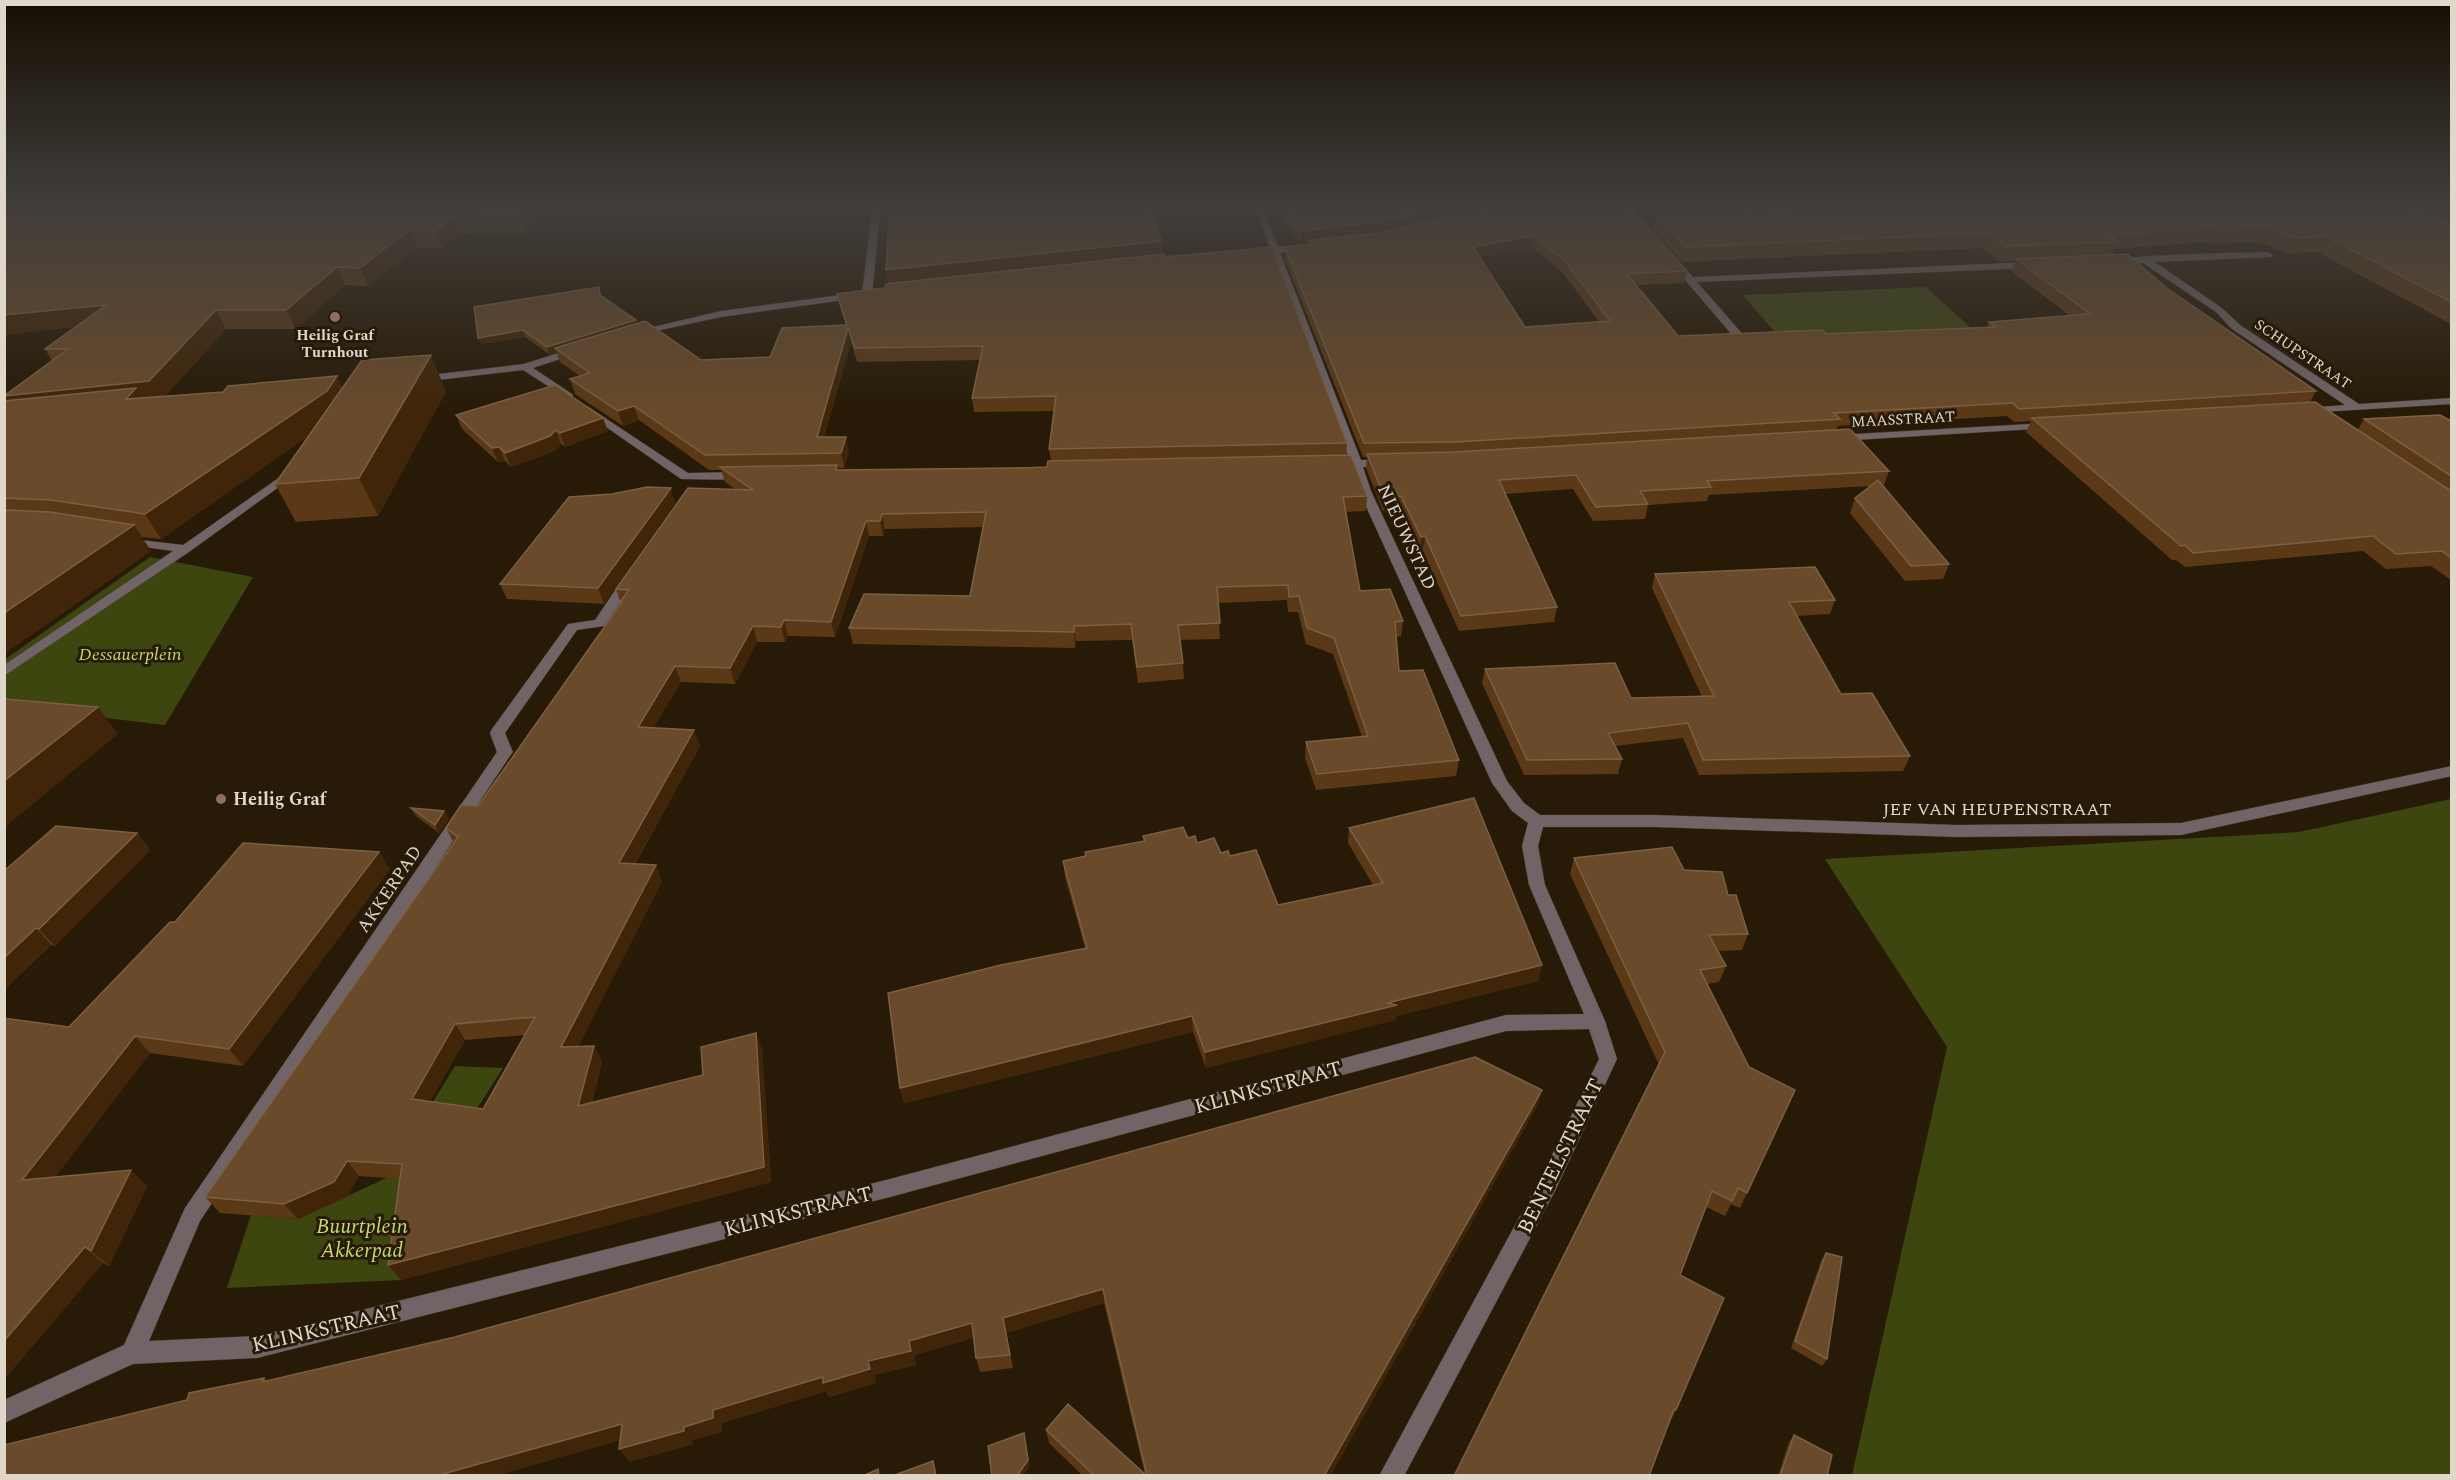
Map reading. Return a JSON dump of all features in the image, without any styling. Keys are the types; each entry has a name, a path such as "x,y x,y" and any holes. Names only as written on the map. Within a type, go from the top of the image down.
{"street":[{"path":"867,294 869,273"},
{"name":"NIEUWSTAD","path":"1284,273 1351,446 1355,464 1500,783 1518,807 1537,821"},
{"path":"1684,273 1742,340"},
{"path":"1690,280 1856,273"},
{"name":"SCHUPSTRAAT","path":"2164,273 2219,310 2236,327 2357,408"},
{"path":"629,335 721,314 879,293"},
{"path":"412,380 525,367 588,347"},
{"path":"525,367 686,477 757,476"},
{"path":"2331,424 2306,411 2451,401"},
{"name":"MAASSTRAAT","path":"1825,439 2063,425"},
{"path":"4,672 186,549 305,463"},
{"path":"1319,465 1399,463"},
{"path":"686,477 690,494"},
{"path":"115,539 186,549"},
{"name":"AKKERPAD","path":"132,1353 192,1215 505,752 497,733 573,627 599,623 640,565"},
{"name":"JEF VAN HEUPENSTRAAT","path":"1537,821 1656,821 1957,831 2181,829 2451,771"},
{"name":"BENTELSTRAAT","path":"1391,1476 1548,1184 1608,1059 1596,1021 1537,885 1530,846 1537,821"},
{"name":"KLINKSTRAAT","path":"4,1412 132,1353 257,1347 890,1188 1506,1023 1596,1021"}],"green space":[{"path":"1926,287 1971,328 1779,337 1743,295"},
{"name":"Dessauerplein","path":"150,557 253,577 165,725 5,706 4,660"},
{"path":"2451,799 2451,1475 1852,1475 1947,1047 1825,859 2299,832"},
{"name":"Buurtplein Akkerpad","path":"455,1066 503,1068 409,1215 401,1280 227,1288 251,1215 298,1219 386,1178"}],"building":[{"path":"4,273 330,273 286,310 216,310 149,381 4,396 68,349 45,349 106,305 4,315"},
{"path":"987,273 1282,273 1347,443 1049,449 1056,396 972,398 983,346 855,348 848,328 817,437 846,437 841,453 705,455 634,406 618,411 570,379 590,373 555,348 645,321 701,360 770,357 782,328 847,325 837,294 885,288 886,284"},
{"path":"1296,273 1490,273 1525,327 1610,321 1574,273 1646,273 1627,274 1678,336 1822,330 1826,334 1996,327 1989,322 2090,314 2035,273 2149,273 2168,289 2316,391 2019,409 2013,403 1834,413 1840,419 1455,442 1364,443"},
{"path":"2396,273 2451,273 2451,302"},
{"path":"599,287 600,295 636,320 547,347 523,330 478,338 474,307"},
{"path":"431,355 359,478 275,484 362,360"},
{"path":"337,376 327,391 145,514 51,500 4,498 4,401 136,388 126,399 223,392 228,386"},
{"path":"555,385 603,418 560,433 556,430 550,436 505,453 499,447 492,448 456,415"},
{"path":"2315,402 2451,491 2451,558 2442,551 2396,554 2373,536 2193,553 2185,545 2181,546 2032,418"},
{"path":"2440,415 2451,421 2451,476 2364,419"},
{"path":"1850,429 1889,471 1707,481 1711,487 1640,491 1648,504 1596,507 1576,475 1499,480 1557,607 1461,616 1425,536 1421,537 1401,496 1384,496 1367,454 1455,452"},
{"path":"1351,455 1367,496 1343,497 1360,591 1390,589 1403,621 1395,622 1399,671 1423,670 1459,760 1317,774 1306,742 1368,736 1334,638 1307,628 1299,596 1289,597 1288,585 1217,587 1220,623 1178,625 1183,663 1137,667 1131,624 1074,626 1074,632 849,628 864,594 970,596 986,512 882,514 880,521 866,521 831,622 784,620 781,627 753,626 730,668 675,666 638,727 694,730 619,863 656,865 561,1047 594,1046 578,1106 703,1075 701,1047 756,1033 764,1167 388,1265 402,1164 347,1161 334,1182 284,1204 205,1197 458,837 446,828 461,805 478,806 622,602 620,602 629,590 616,589 688,488 753,490 720,467 837,465 835,470 1019,468 1047,467 1048,461","holes":["535,1017 483,1109 412,1099 455,1024"]},
{"path":"1878,480 1949,564 1911,566 1855,498"},
{"path":"647,487 671,488 598,588 500,584 569,497 612,494"},
{"path":"4,510 50,512 134,525 4,613"},
{"path":"1815,567 1835,600 1789,602 1841,694 1872,693 1910,756 1703,760 1688,723 1608,733 1622,759 1527,760 1485,669 1615,663 1631,698 1714,696 1655,574"},
{"path":"4,699 98,707 4,781"},
{"path":"1474,798 1542,965 1387,1003 1397,1005 1205,1052 1192,1016 900,1088 888,993 1001,965 1087,948 1063,861 1086,856 1085,852 1145,841 1143,836 1183,827 1188,838 1195,836 1197,843 1214,838 1221,853 1228,851 1230,856 1256,850 1278,905 1383,883 1349,828"},
{"path":"411,808 444,811 435,825"},
{"path":"56,826 137,833 39,929 36,928 4,958 4,871"},
{"path":"243,843 379,852 229,1049 135,1036 22,1180 131,1170 91,1251 85,1247 4,1341 4,1018 69,1027 170,922 175,922"},
{"path":"1672,847 1684,870 1722,872 1728,895 1736,895 1748,934 1709,935 1726,966 1700,970 1749,1067 1795,1090 1747,1193 1738,1188 1732,1201 1712,1191 1680,1275 1724,1298 1676,1410 1674,1409 1649,1476 1454,1476 1665,1052 1574,858"},
{"path":"1475,1057 1542,1090 1324,1476 1147,1476 1103,1289 1003,1318 1010,1355 976,1358 972,1323 909,1341 911,1351 868,1361 870,1369 823,1383 823,1377 713,1410 713,1418 684,1427 684,1431 619,1449 622,1424 436,1476 4,1476 4,1445 187,1400 189,1393 264,1378 262,1382 455,1337"},
{"path":"1826,1253 1842,1257 1827,1359 1795,1341"},
{"path":"1068,1404 1147,1476 1095,1476 1046,1430"},
{"path":"1024,1433 1028,1460 1017,1476 992,1476 988,1446"},
{"path":"1794,1435 1832,1455 1827,1476 1780,1476"},
{"path":"933,1461 936,1476 892,1476"},
{"path":"878,1469 879,1476 863,1476"}],"place":[{"name":"Heilig Graf Turnhout","path":"335,317"},
{"name":"Heilig Graf","path":"221,799"}]}
